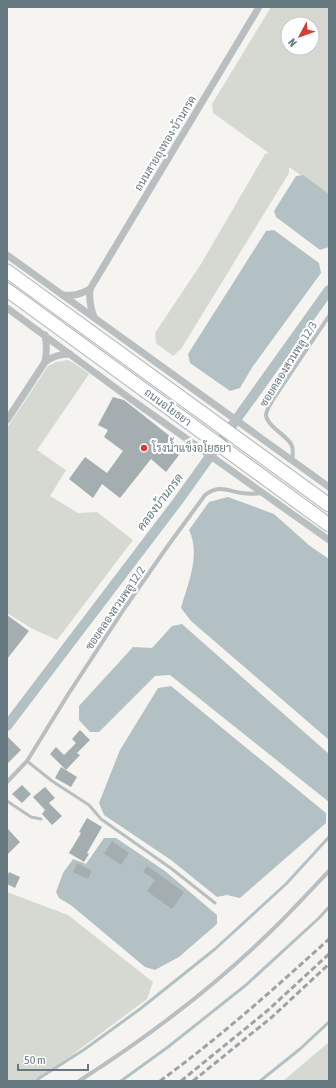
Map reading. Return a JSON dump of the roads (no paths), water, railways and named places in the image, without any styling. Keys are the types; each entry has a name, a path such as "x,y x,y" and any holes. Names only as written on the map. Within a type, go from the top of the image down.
{"main road":[{"name":"ถนนอโยธยา","path":"7,270 329,505"},
{"name":"ถนนอโยธยา","path":"7,290 329,524"}],"street":[{"name":"ถนนสายถุงทอง-บ้านกรด","path":"90,289 259,7"},
{"path":"7,255 329,487"},
{"path":"63,295 72,296 82,294 90,289"},
{"path":"90,289 90,308 94,318"},
{"name":"ถนนอโยธยา","path":"7,308 329,540"},
{"name":"ซอยคลองสวนพลู 12/3","path":"292,460 292,445 271,424 267,419 266,414 272,401 329,316"},
{"path":"7,420 45,362 47,343 45,336"},
{"path":"45,362 57,355 70,354"},
{"name":"ซอยคลองสวนพลู 12/2","path":"7,782 27,761 124,609 167,547 206,495 210,491 221,488 251,494 263,492"},
{"path":"79,1081 130,1047 215,981 268,935 329,871"}],"lane":[{"path":"27,761 63,789 89,805 101,819 172,869 215,903"},
{"path":"7,801 31,817 41,818"}],"waterway":[{"name":"คลองบ้านกรด","path":"7,726 178,501 329,290"},
{"path":"38,1079 85,1049 140,1009 215,949 286,884 329,837"},
{"path":"121,1081 168,1047 246,985 329,907"},
{"path":"260,1081 300,1049 329,1022"}],"railway":[{"path":"160,1081 182,1065 267,995 329,939"},
{"path":"181,1081 267,1011 329,954"},
{"path":"193,1081 272,1017 329,964"}],"place":[{"name":"โรงน้ำแข็งอโยธยา","path":"144,448"}]}
